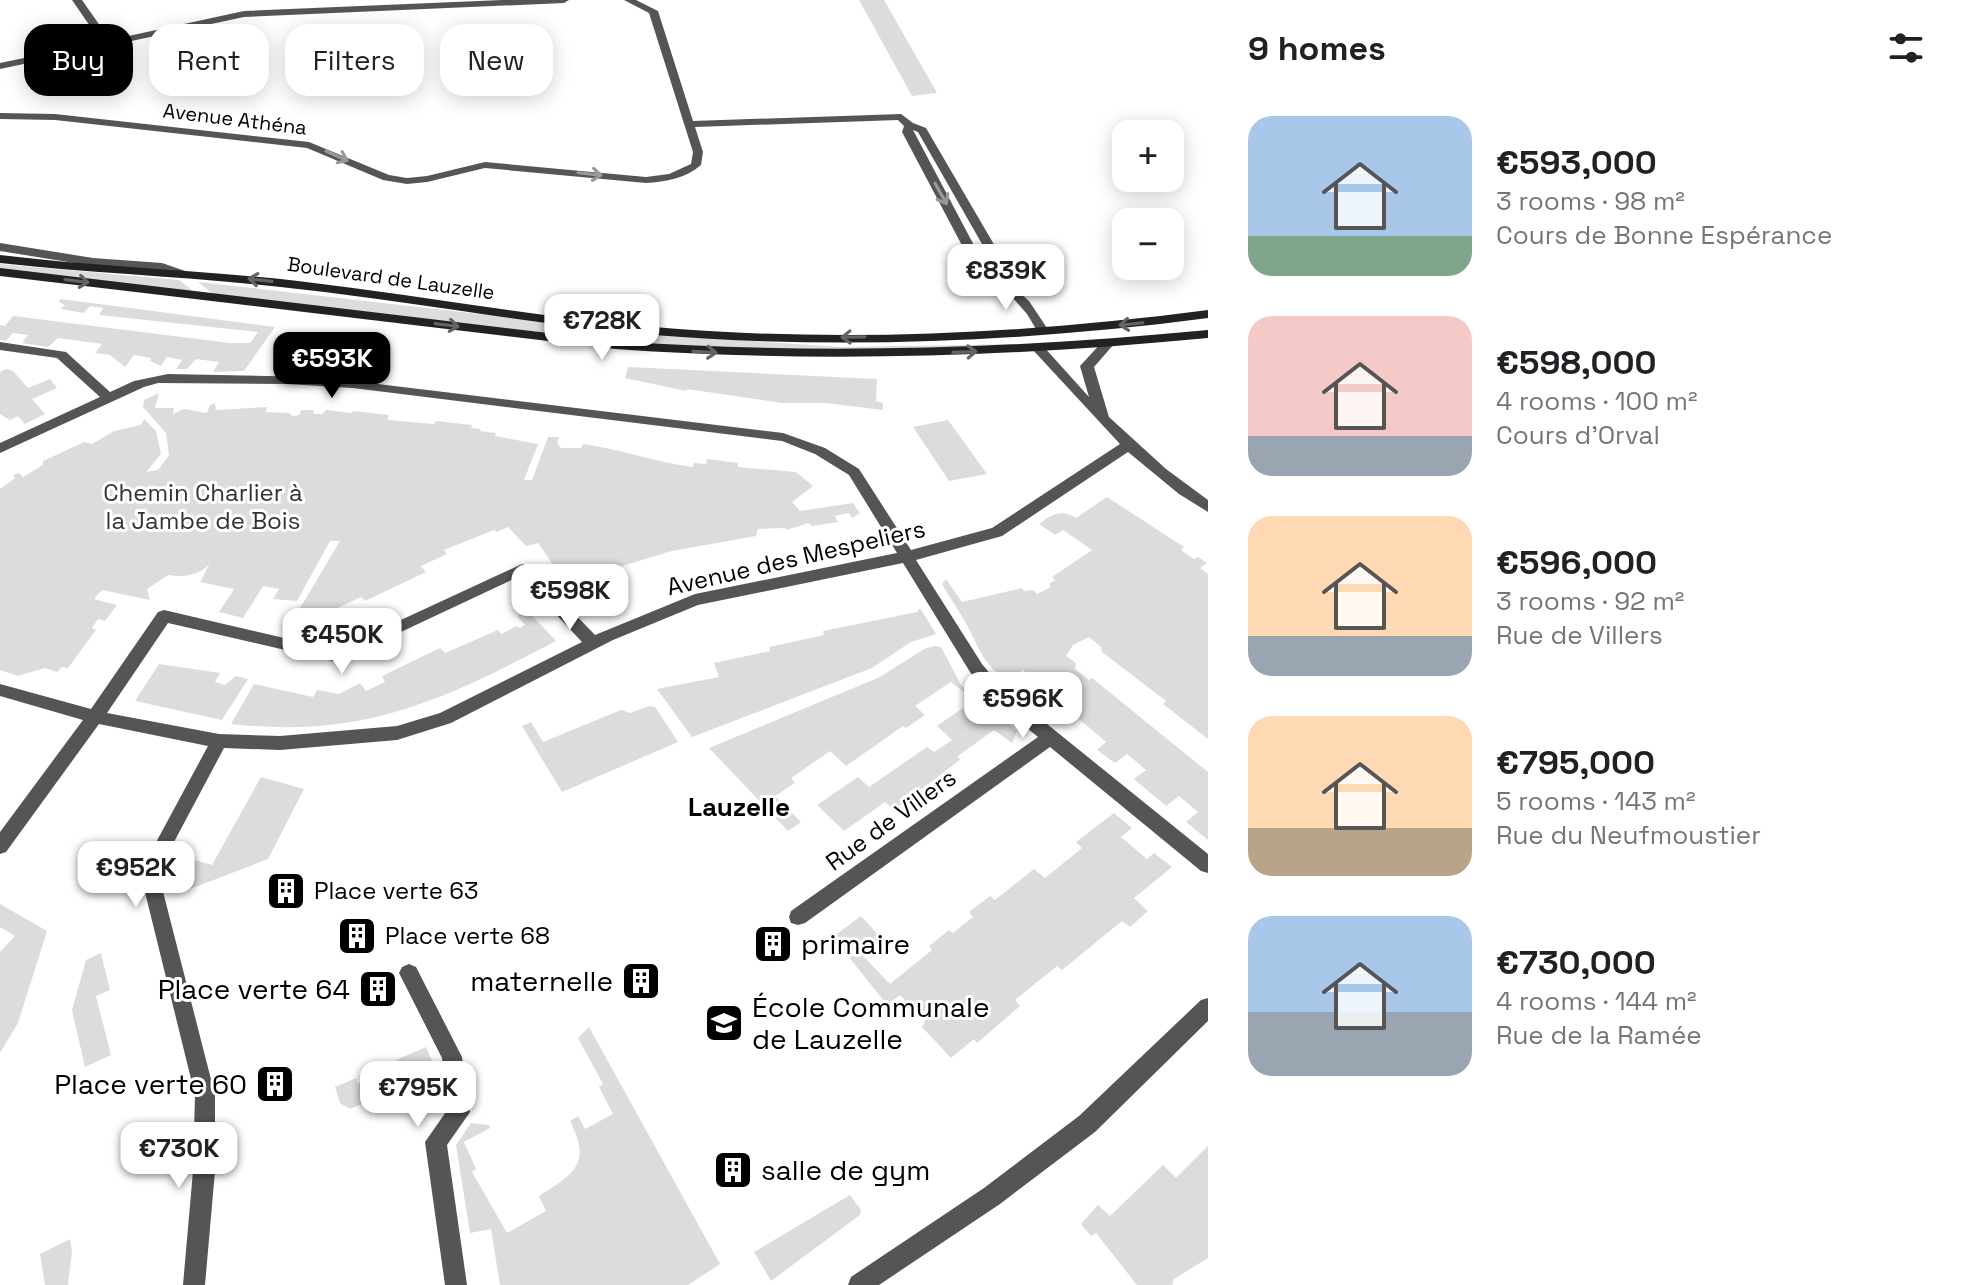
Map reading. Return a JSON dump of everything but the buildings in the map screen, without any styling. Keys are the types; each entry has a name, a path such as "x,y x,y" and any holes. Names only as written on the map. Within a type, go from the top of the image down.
{"main road":[{"name":"Boulevard de Lauzelle","path":"0,259 185,273 400,297 544,319 688,333 820,338 1043,331 1208,314"},
{"name":"Boulevard de Lauzelle","path":"0,272 661,349 813,355 1038,349 1208,334"},
{"path":"1038,349 1047,338 1064,329"}],"street":[{"path":"77,0 94,24"},
{"path":"133,37 231,16 269,12 564,0"},
{"name":"Avenue Athéna","path":"1,118 55,117 309,145 387,178 407,181 485,165 646,180 667,179 685,173 696,165 698,152 653,11 629,0"},
{"path":"0,66 24,61"},
{"path":"690,124 901,117 909,125 922,130 1000,265 1001,279"},
{"path":"909,125 907,132 981,270 1001,279 1038,320 1043,331"},
{"path":"0,247 68,259 162,267 185,273"},
{"path":"1107,424 1091,386 1087,366 1108,344"},
{"path":"0,346 61,355 109,398"},
{"path":"1038,349 1127,446 1169,482 1208,507"},
{"path":"0,448 153,379 314,380 783,437 812,446 838,459 854,472 984,679 1208,865"},
{"name":"Avenue des Mespeliers","path":"0,690 95,717 219,741 280,743 397,733 445,718 593,643 695,600 970,542 997,532 1127,446"},
{"path":"0,846 95,717 164,616 337,656 522,569 593,643"},
{"name":"Rue de Villers","path":"798,917 1051,737"},
{"path":"194,1285 204,1171 205,1095 149,872 219,741"},
{"path":"409,973 452,1057 459,1112 436,1142 456,1285"},
{"path":"859,1285 992,1196 1087,1124 1208,1007"}],"green space":[{"path":"859,0 884,0 937,93 912,96"},
{"path":"0,264 179,280 193,291 0,269"},
{"path":"198,282 665,335 840,347 1019,344 852,352 640,344 213,294"},
{"path":"61,299 275,327 244,371 213,372 219,362 196,359 187,369 176,369 182,360 167,357 161,366 150,361 151,358 134,355 125,367 110,355 95,353 102,344 58,338 48,347 22,343 28,335 13,333 6,341 0,340 0,325 5,326 13,316 230,343 250,343 258,332 99,315 103,308 90,306 84,313 61,309 65,305 59,302"},
{"path":"628,367 877,379 876,401 883,403 883,410 826,403 782,403 686,391 625,378"},
{"path":"6,369 13,371 28,388 50,379 57,388 32,399 45,414 25,424 18,416 10,420 0,414 0,372"},
{"name":"Chemin Charlier à la Jambe de Bois","path":"159,393 155,408 174,408 173,414 184,409 207,413 210,405 215,403 216,410 267,407 266,412 289,413 292,416 299,415 301,410 313,410 314,414 322,414 326,410 353,411 389,415 387,420 472,425 471,428 480,431 496,433 495,436 538,444 524,480 532,480 548,437 559,437 557,443 561,448 581,448 583,444 693,467 694,463 706,464 707,459 738,463 738,467 796,472 813,486 792,502 800,511 853,503 860,513 852,518 849,513 835,516 838,522 812,526 808,523 787,530 758,529 756,536 672,551 609,570 611,575 580,586 593,606 584,609 538,543 526,546 508,527 497,532 494,530 444,550 447,554 421,566 426,572 365,601 361,597 331,611 344,629 340,632 293,620 340,541 330,541 297,601 273,599 279,589 263,586 243,618 219,612 234,589 200,582 210,563 192,575 168,575 147,589 150,600 102,590 94,599 117,605 105,621 98,619 92,628 96,630 68,668 62,667 57,672 45,668 18,676 0,670 0,489 15,478 13,475 19,473 23,477 43,465 43,461 84,442 92,444 114,431 141,425 144,419 156,431 161,454 146,472 158,470 169,455 166,433 143,407 144,400"},
{"path":"948,420 987,474 949,481 913,427"},
{"path":"1107,497 1184,547 1181,550 1194,559 1198,557 1207,563 1200,568 1208,574 1208,739 1163,704 1166,701 1102,652 1101,647 1089,637 1073,645 1066,656 1076,663 1075,669 1089,680 1092,678 1208,772 1208,840 1186,822 1198,812 1179,796 1166,806 1134,779 1146,770 1127,754 1115,763 1097,750 1106,742 1065,707 1059,712 1040,695 1052,686 1039,675 1033,679 1023,670 1009,680 994,669 942,584 946,579 962,602 1022,588 1037,594 1051,587 1049,584 1055,580 1052,577 1092,550 1063,530 1055,535 1039,524 1057,514 1076,518"},
{"path":"920,608 936,634 911,642 872,668 692,737 657,689 719,677 714,663 770,651 769,647 824,635 823,631 917,612"},
{"path":"527,610 556,641 438,697 362,720 322,726 231,724 254,684 313,697 317,690 339,694 360,683 366,691 385,682 382,676 440,648 445,653 498,630 501,634 525,625 517,616"},
{"path":"941,647 961,685 1017,731 1012,743 994,730 894,810 885,802 844,831 817,805 858,777 869,787 927,747 934,752 952,740 937,726 974,700 951,682 915,706 925,715 906,728 903,726 846,766 830,751 791,778 795,783 775,796 801,822 788,831 709,748 880,677 924,649"},
{"path":"159,664 220,673 215,682 225,685 236,676 248,679 222,720 135,701"},
{"path":"655,707 678,742 562,792 522,726 531,722 543,742 622,710 630,713"},
{"path":"261,777 304,789 268,859 185,891 184,888 176,890 173,883 168,884 165,872 174,855 191,864 194,860 212,865"},
{"path":"1114,813 1132,828 1121,837 1147,859 1154,853 1172,867 1134,898 1148,911 1130,927 1122,921 1062,970 1057,966 1015,1000 1020,1006 977,1043 974,1039 951,1058 922,1027 925,1021 900,995 887,1005 833,937 861,916 884,941 864,957 890,984 932,950 929,946 973,917 969,912 990,896 995,900 1034,869 1045,878 1082,848 1076,842"},
{"path":"0,904 47,931 18,1023 0,1053 0,952 15,936 0,927"},
{"path":"101,953 110,990 96,996 111,1055 85,1067 72,1010 86,960"},
{"path":"589,1027 720,1264 688,1285 500,1285 491,1229 470,1233 456,1145 471,1123 489,1125 490,1128 464,1142 476,1169 472,1172 507,1233 546,1211 539,1196 562,1181 576,1166 579,1148 570,1121 578,1116 585,1129 613,1114 599,1087 603,1084 578,1038"},
{"path":"426,1047 434,1065 403,1079 406,1085 350,1109 340,1103 335,1087 356,1078 358,1084 397,1066 396,1060"},
{"path":"1208,1146 1208,1258 1174,1279 1172,1285 1137,1285 1096,1233 1091,1236 1081,1224 1098,1205 1110,1216 1163,1165 1176,1178"},
{"path":"850,1195 861,1210 860,1215 771,1281 754,1252"},
{"path":"70,1239 72,1251 68,1285 45,1285 40,1254"}],"place":[{"name":"Place verte 63","path":"286,891"},
{"name":"Place verte 68","path":"357,936"},
{"name":"primaire","path":"773,944"},
{"name":"maternelle","path":"641,981"},
{"name":"Place verte 64","path":"378,989"},
{"name":"École Communale de Lauzelle","path":"724,1023"},
{"name":"Place verte 60","path":"275,1084"},
{"name":"salle de gym","path":"733,1170"}],"district":[{"name":"Lauzelle","path":"739,807"}]}
